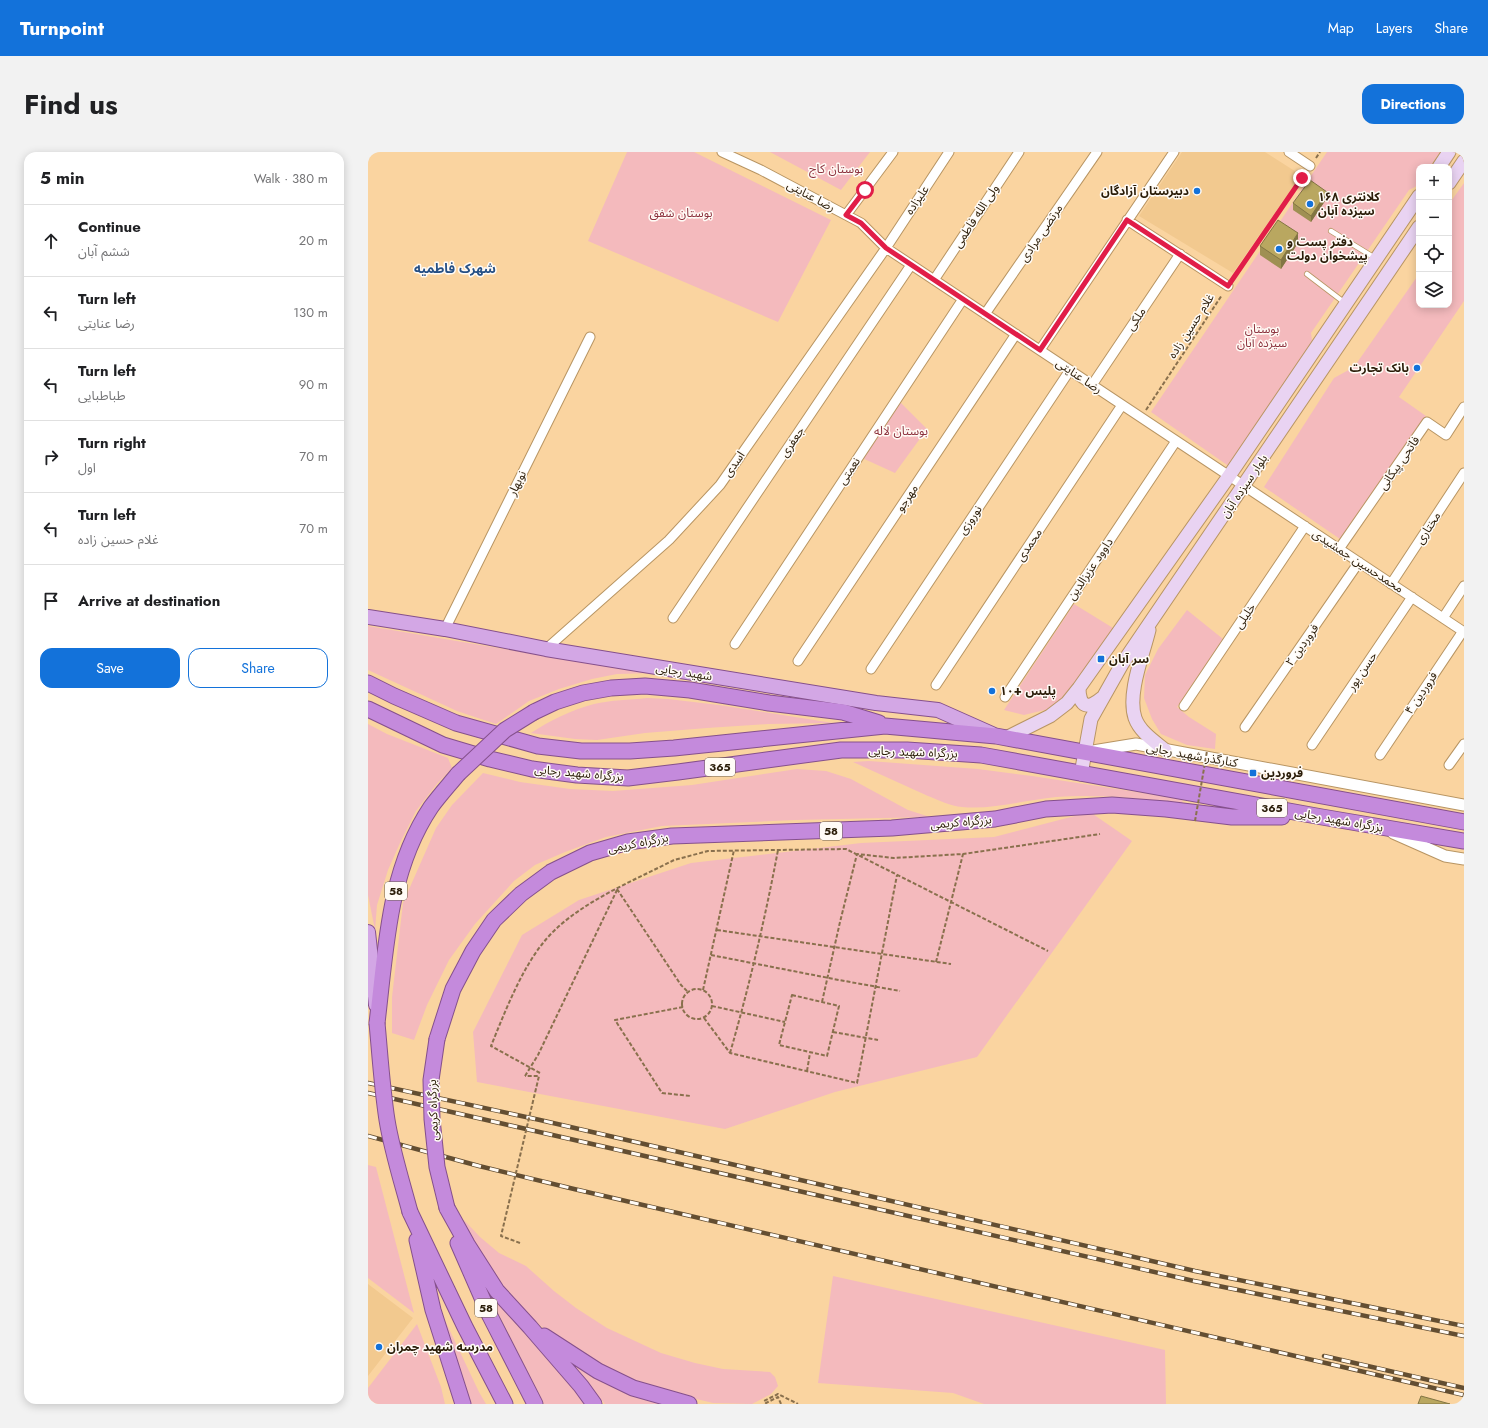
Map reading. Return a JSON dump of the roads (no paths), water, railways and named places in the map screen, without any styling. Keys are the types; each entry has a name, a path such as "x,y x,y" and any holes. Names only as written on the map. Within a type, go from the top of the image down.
{"highway":[{"name":"بزرگراه شهید رجایی","path":"368,684 456,724 538,746 581,751 630,751 674,748 885,726 1001,737 1464,822"},
{"name":"58","path":"505,1404 465,1327 410,1212 387,1122 380,1063 378,1023 388,929 397,884 413,842 431,807 458,774 505,730 534,712 555,702 583,693 611,688 645,686 690,690 769,703 843,712 885,726"},
{"name":"بزرگراه شهید رجایی","path":"368,709 443,745 490,759 532,769 577,775 628,778 841,750 907,750 981,755 1322,817 1464,841"},
{"name":"بزرگراه کریمی","path":"535,1404 490,1316 462,1252 447,1208 437,1167 432,1119 431,1080 437,1039 453,989 473,951 494,920 521,894 551,872 590,853 628,842 672,836 892,828 995,819 1046,809 1112,805 1166,809 1232,817 1322,817"},
{"path":"447,1208 467,1244 497,1291 581,1386 594,1404"},
{"path":"410,1212 433,1310 463,1404"},
{"path":"530,1327 598,1371 633,1388 689,1404"}],"main road":[{"path":"1441,164 1449,152"},
{"path":"1452,179 1464,161"},
{"name":"بلوار سیزده آبان","path":"1001,737 1050,716 1067,703 1079,688 1229,476 1416,200"},
{"name":"بلوار سیزده آبان","path":"1081,774 1091,719 1122,664 1247,488 1416,232"},
{"name":"شهید رجایی","path":"368,617 445,629 546,649 876,703 938,710 1001,737"},
{"path":"1152,620 1132,702 1135,719 1147,736 1165,750"},
{"path":"1079,688 1079,699 1082,703 1090,706 1102,698"},
{"path":"368,932 378,1023"}],"street":[{"name":"رضا عنایتی","path":"722,152 761,170 861,223 886,248 1247,488"},
{"path":"846,215 892,152"},
{"name":"علیزاده","path":"886,248 949,152"},
{"name":"ولی الله فاطمی","path":"934,280 1019,152"},
{"name":"مرتضی مرادی","path":"985,314 1096,152"},
{"path":"1040,350 1174,152"},
{"path":"1290,152 1310,166"},
{"path":"1127,220 1228,286"},
{"name":"اسدی","path":"546,649 669,540 720,485 886,248"},
{"name":"ملکی","path":"1092,385 1180,254"},
{"name":"جعفری","path":"673,618 911,265"},
{"name":"نعمتی","path":"735,644 963,299"},
{"name":"مهرجو","path":"798,661 1016,334"},
{"name":"نوبهار","path":"445,629 590,337"},
{"name":"نوروزی","path":"871,669 1070,370"},
{"name":"محمدی","path":"936,685 1122,405"},
{"name":"فاتحی پیکانی","path":"1339,549 1427,422 1446,435 1464,407"},
{"name":"داوود عزیزالدین","path":"1005,697 1176,440"},
{"name":"مختاری","path":"1391,584 1464,473"},
{"name":"محمدحسین جمشیدی","path":"1247,488 1463,631"},
{"name":"خلیلی","path":"1184,706 1305,526"},
{"name":"فروردین ۲","path":"1244,727 1359,562"},
{"path":"1443,618 1464,586"},
{"name":"حسن پور","path":"1312,745 1412,597"},
{"name":"فروردین ۴","path":"1380,755 1463,631"},
{"name":"کنارگذر شهید رجایی","path":"1085,752 1136,744 1464,805"},
{"path":"1449,765 1464,744"},
{"path":"1380,827 1445,856 1464,859"}],"lane":[{"path":"1331,231 1377,259"},
{"path":"1307,274 1346,304"}],"railway":[{"path":"368,1083 540,1120 1195,1271 1464,1326"},
{"path":"368,1093 1194,1281 1464,1336"},
{"path":"368,1136 479,1166 574,1189 1464,1395"},
{"path":"1324,1356 1464,1388"}],"place":[{"name":"دبیرستان آزادگان","path":"1197,191"},
{"name":"کلانتری ۱۶۸ سیزده آبان","path":"1310,204"},
{"name":"دفتر پست و پیشخوان دولت","path":"1279,249"},
{"name":"بانک تجارت","path":"1417,368"},
{"name":"سر آبان","path":"1101,659"},
{"name":"پلیس +۱۰","path":"992,691"},
{"name":"فروردین","path":"1253,773"},
{"name":"مدرسه شهید چمران","path":"379,1347"}],"district":[{"name":"شهرک فاطمیه","path":"455,268"}],"park label":[{"name":"بوستان کاج","path":"836,169"},
{"name":"بوستان شفق","path":"681,213"},
{"name":"بوستان سیزده آبان","path":"1262,336"},
{"name":"بوستان لاله","path":"901,431"}]}
